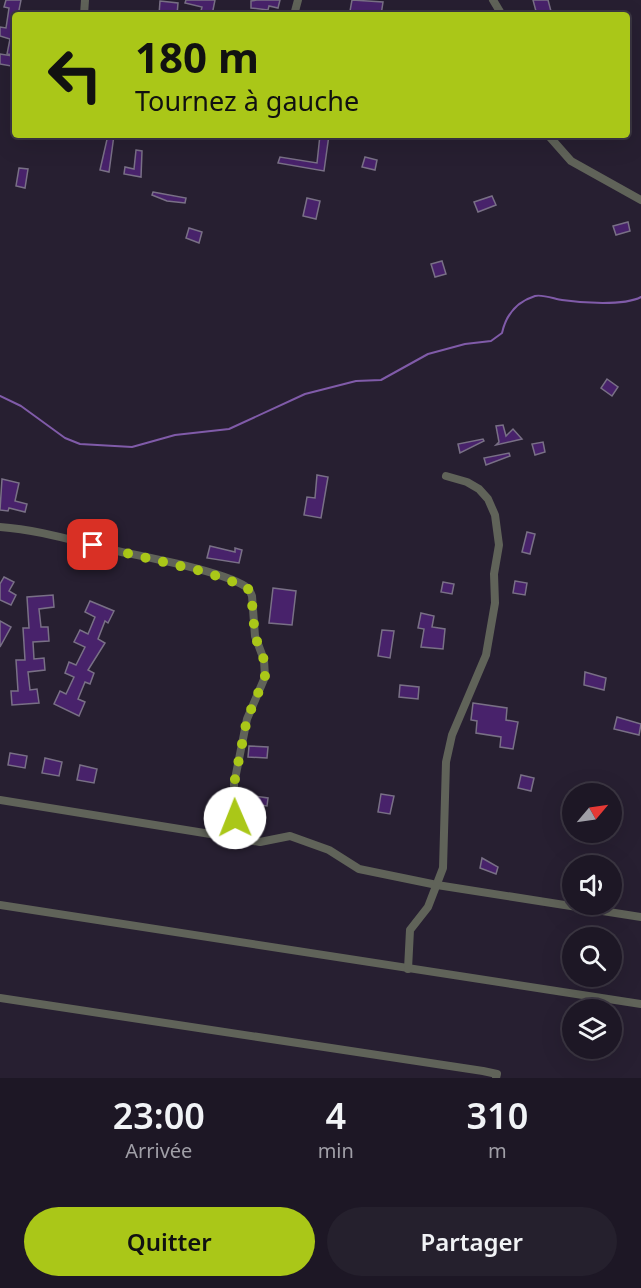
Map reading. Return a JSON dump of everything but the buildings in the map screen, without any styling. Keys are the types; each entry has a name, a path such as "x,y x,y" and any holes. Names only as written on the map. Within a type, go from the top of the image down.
{"street":[{"path":"551,138 571,161 641,200"},
{"path":"408,969 410,930 428,908 437,885 444,855 446,762 452,735 486,656 495,603 494,574 499,530 488,499 467,482 446,476"},
{"path":"0,526 54,534 147,557 205,572 249,589 252,596 255,636 264,660 265,677 247,719 234,784 235,818 230,838"},
{"path":"0,800 260,842 290,836 329,850 359,869 437,885 641,917"},
{"path":"0,904 641,1004"},
{"path":"0,998 483,1071 497,1074 496,1078"}],"waterway":[{"path":"0,396 21,406 65,438 80,444 132,447 175,435 229,429 305,394 356,381 381,380 428,354 465,344 491,341 502,333 506,320 513,310 522,302 535,296 603,303 624,302 641,297"}],"route":[{"path":"93,545 205,572 245,586 251,592 255,636 266,669 261,689 252,704 247,719 234,784 235,818"}]}
